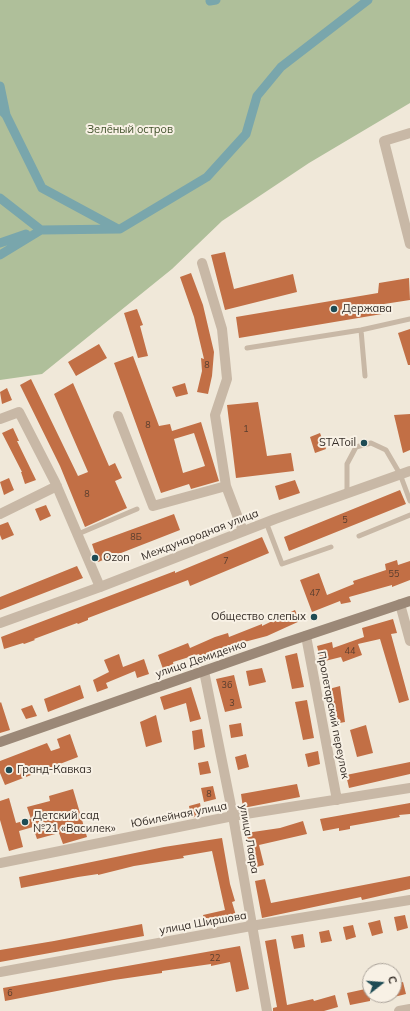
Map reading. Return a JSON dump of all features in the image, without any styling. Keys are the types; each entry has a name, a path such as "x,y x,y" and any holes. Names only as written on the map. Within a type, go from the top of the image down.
{"main road":[{"name":"улица Демиденко","path":"0,742 410,601"}],"street":[{"path":"410,133 384,141 410,244"},
{"path":"202,264 222,329 227,379 215,415 226,486 243,530"},
{"path":"0,419 19,412 57,486 100,587"},
{"path":"118,416 153,506 226,486"},
{"name":"Международная улица","path":"0,623 100,587 243,530 410,471"},
{"path":"0,514 57,486"},
{"path":"400,604 410,641"},
{"name":"Пролетарский переулок","path":"306,636 337,800"},
{"name":"улица Лаара","path":"204,671 233,816 267,1011"},
{"name":"Юбилейная улица","path":"0,863 233,816 410,788"},
{"name":"улица Ширшова","path":"0,972 251,926 410,900"},
{"path":"399,1011 410,1009"}],"lane":[{"path":"247,348 361,330 410,319"},
{"path":"361,330 365,376"},
{"path":"347,493 347,464 356,448 371,443 386,450 400,474 410,501"},
{"path":"78,534 138,509"},
{"path":"359,536 410,515"},
{"path":"266,522 282,564 331,547"}],"green space":[{"name":"Зелёный остров","path":"0,0 410,0 410,103 309,163 222,221 172,269 42,374 0,380"}],"building":[{"path":"225,252 234,289 293,274 297,292 225,310 211,255"},
{"path":"191,273 203,305 214,352 212,376 208,394 197,392 202,371 201,358 204,359 194,317 180,277"},
{"name":"Держава","path":"409,278 410,300 384,304 382,314 239,338 236,317 378,293 379,283"},
{"path":"137,309 143,325 140,326 148,356 138,358 124,313"},
{"path":"410,329 410,365 408,365 398,333"},
{"path":"99,344 107,358 76,376 68,362"},
{"path":"133,356 159,426 170,424 172,431 201,422 219,481 191,489 189,484 161,493 114,363","holes":["194,433 205,466 183,473 174,439"]},
{"path":"31,379 78,476 88,472 54,394 73,383 109,466 115,463 122,478 115,481 127,508 85,527 60,466 20,385"},
{"path":"185,383 188,394 176,397 172,387"},
{"path":"7,388 12,400 2,404 0,392"},
{"path":"258,402 267,456 291,453 294,471 236,478 227,405"},
{"path":"410,414 410,450 403,453 394,415"},
{"path":"13,428 19,441 17,441 36,480 25,484 22,472 2,433"},
{"path":"320,433 326,449 315,453 310,437"},
{"path":"9,478 14,490 4,495 0,482"},
{"path":"295,480 300,493 279,500 275,486"},
{"path":"400,490 406,504 289,551 284,537"},
{"path":"46,505 51,516 40,521 35,509"},
{"path":"174,514 180,530 98,562 92,544"},
{"path":"8,522 14,535 2,540 0,535 0,525"},
{"path":"262,537 269,553 190,586 188,580 88,618 88,620 78,624 77,623 24,644 23,643 4,649 1,637 175,571 175,573"},
{"path":"397,560 398,565 410,561 410,580 392,587 392,585 349,597 351,602 341,604 340,601 312,612 300,580 319,573 327,595 354,584 353,581 386,570 385,564"},
{"path":"77,566 83,578 0,610 0,597"},
{"path":"295,610 300,621 267,636 214,650 215,653 201,658 199,654 173,662 174,666 163,669 158,655 188,643 190,648 228,633 229,637 262,624 262,626"},
{"path":"393,619 397,633 391,634 409,700 399,703 380,639 358,644 362,655 343,662 341,657 321,662 317,646 332,642 333,648 364,637 362,628"},
{"path":"297,653 304,687 292,689 285,656"},
{"path":"119,654 123,667 144,659 149,674 137,678 135,671 106,683 108,688 97,692 93,680 109,672 104,660"},
{"path":"262,668 266,682 249,686 246,671"},
{"path":"234,675 242,708 225,712 216,679"},
{"path":"80,685 84,698 48,712 44,699"},
{"path":"340,686 345,722 334,724 329,689"},
{"path":"191,687 201,719 190,722 186,703 164,710 160,697"},
{"path":"307,700 314,738 303,740 295,702"},
{"path":"1,702 10,730 0,733 0,703"},
{"path":"32,705 37,716 26,719 21,709"},
{"path":"156,715 162,742 146,747 140,722"},
{"path":"241,723 243,736 231,738 229,725"},
{"path":"366,725 373,753 357,757 350,730"},
{"path":"202,729 205,747 194,750 192,731"},
{"path":"70,734 78,757 5,785 0,773 0,761 47,743 51,751 60,748 57,739"},
{"path":"318,751 320,764 308,767 305,754"},
{"path":"246,754 249,767 238,770 235,757"},
{"path":"208,761 211,773 200,775 198,763"},
{"path":"410,762 410,774 349,788 346,775"},
{"path":"297,784 300,797 243,808 241,794"},
{"path":"213,786 216,799 204,802 201,788"},
{"path":"73,789 87,837 63,844 59,833 37,839 33,827 19,831 23,847 9,851 0,820 0,801 9,798 16,823 31,819 27,807 50,801 49,796"},
{"path":"200,803 202,815 191,818 189,806"},
{"path":"410,803 410,814 350,826 350,829 339,831 339,828 323,831 320,819"},
{"path":"303,821 307,834 259,845 264,865 253,868 246,833 280,828"},
{"path":"222,838 230,884 235,901 232,902 237,919 226,922 206,926 203,915 225,910 212,851 183,856 184,858 134,866 98,875 78,877 21,888 19,877 164,847"},
{"path":"410,876 410,889 362,900 361,897 262,918 255,881 265,879 271,903"},
{"path":"405,915 408,928 397,931 394,917"},
{"path":"380,920 383,933 372,936 368,923"},
{"path":"142,924 144,936 0,962 0,950"},
{"path":"353,925 356,937 346,940 343,927"},
{"path":"329,930 332,941 321,943 319,932"},
{"path":"303,934 305,947 294,949 291,936"},
{"path":"276,939 287,1005 313,999 314,1001 335,995 338,1007 324,1011 273,1011 273,1008 277,1007 265,941"},
{"path":"240,946 249,989 236,992 230,962 211,966 211,964 162,971 162,973 114,980 5,1001 3,988"},
{"path":"402,982 406,994 402,995"},
{"path":"362,990 362,1003 350,1005 347,993"}],"waterway":[{"path":"210,1 216,0"},
{"path":"0,255 41,230 120,229 207,177 246,134 257,96 281,67 368,0"},
{"path":"0,86 6,115"},
{"path":"0,109 6,115 42,188 118,229"},
{"path":"0,198 41,230"},
{"path":"0,243 26,234"}],"place":[{"name":"Держава","path":"334,309"},
{"name":"STAToil","path":"364,443"},
{"name":"Ozon","path":"95,558"},
{"name":"Общество слепых","path":"314,617"},
{"name":"Гранд-Кавказ","path":"9,770"},
{"name":"Детский сад №21 «Василек»","path":"25,822"}]}
